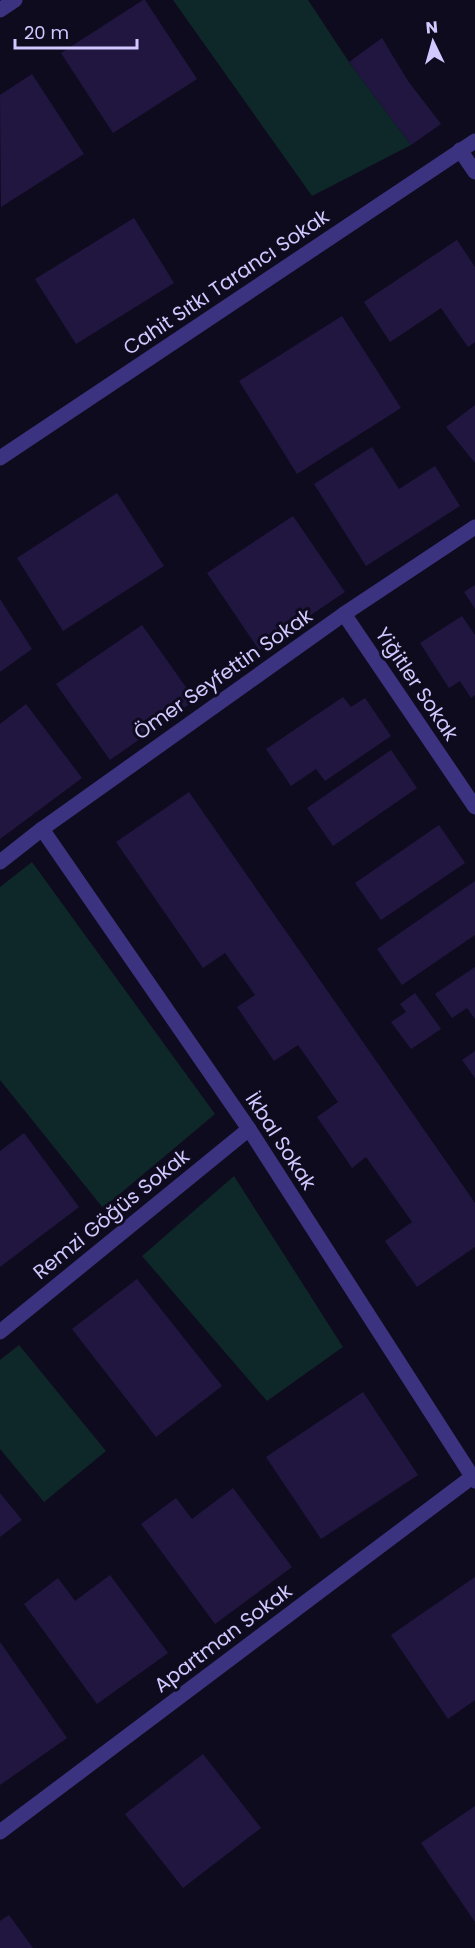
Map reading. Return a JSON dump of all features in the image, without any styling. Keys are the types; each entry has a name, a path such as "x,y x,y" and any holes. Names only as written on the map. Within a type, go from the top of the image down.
{"street":[{"path":"0,10 15,0"},
{"name":"Cahit Sıtkı Tarancı Sokak","path":"0,458 475,141"},
{"path":"460,150 475,172"},
{"name":"Ömer Seyfettin Sokak","path":"0,862 42,829 344,614 475,527"},
{"name":"Yiğitler Sokak","path":"344,614 475,807"},
{"name":"İkbal Sokak","path":"42,829 249,1129 474,1479"},
{"name":"Remzi Göğüs Sokak","path":"0,1332 249,1129"},
{"name":"Apartman Sokak","path":"0,1832 474,1479"}],"green space":[{"path":"173,0 308,0 349,62 411,145 312,196"},
{"path":"32,862 215,1114 103,1208 0,1080 0,887"},
{"path":"234,1176 343,1347 267,1401 142,1256"},
{"path":"19,1345 106,1451 44,1502 0,1449 0,1360"}],"building":[{"path":"143,0 197,79 113,133 61,53"},
{"path":"382,38 408,81 441,124 411,145 349,62"},
{"path":"32,74 84,154 1,207 0,95"},
{"path":"134,218 174,283 76,344 35,279"},
{"path":"457,240 475,267 475,342 468,347 441,308 390,342 364,302"},
{"path":"342,316 401,408 297,474 239,381"},
{"path":"475,405 475,463 446,427"},
{"path":"372,447 399,489 435,466 460,506 366,566 314,484"},
{"path":"117,493 164,566 63,631 17,558"},
{"path":"293,516 345,592 259,650 207,573"},
{"path":"475,585 475,609 464,592"},
{"path":"0,599 32,649 0,672"},
{"path":"462,616 475,635 475,695 471,698 460,681 449,688 420,643"},
{"path":"142,625 195,700 110,760 56,684"},
{"path":"343,697 351,707 365,698 391,736 325,781 316,769 291,786 266,749"},
{"path":"26,704 82,778 0,839 0,724"},
{"path":"391,750 417,788 333,846 307,808"},
{"path":"189,792 475,1203 475,1247 417,1287 385,1241 412,1222 366,1157 352,1168 317,1117 338,1102 298,1045 274,1061 237,1007 255,995 225,953 203,968 116,842"},
{"path":"439,825 465,863 381,920 355,883"},
{"path":"475,881 475,935 402,985 377,949"},
{"path":"475,967 475,1019 467,1008 452,1018 435,994"},
{"path":"415,993 441,1029 411,1049 391,1022 406,1012 400,1004"},
{"path":"475,1051 475,1078 462,1060"},
{"path":"24,1133 79,1207 0,1267 0,1151"},
{"path":"137,1279 222,1386 156,1437 72,1329"},
{"path":"363,1392 418,1475 321,1539 266,1457"},
{"path":"233,1488 292,1567 215,1624 141,1524 176,1498 192,1519"},
{"path":"0,1493 22,1520 0,1537"},
{"path":"110,1575 168,1653 97,1704 24,1604 58,1578 75,1601"},
{"path":"475,1577 475,1700 448,1719 391,1635"},
{"path":"0,1642 67,1738 0,1785"},
{"path":"203,1754 261,1828 183,1888 125,1814"},
{"path":"475,1806 475,1922 421,1843"},
{"path":"9,1915 33,1948 0,1948 0,1921"}]}
